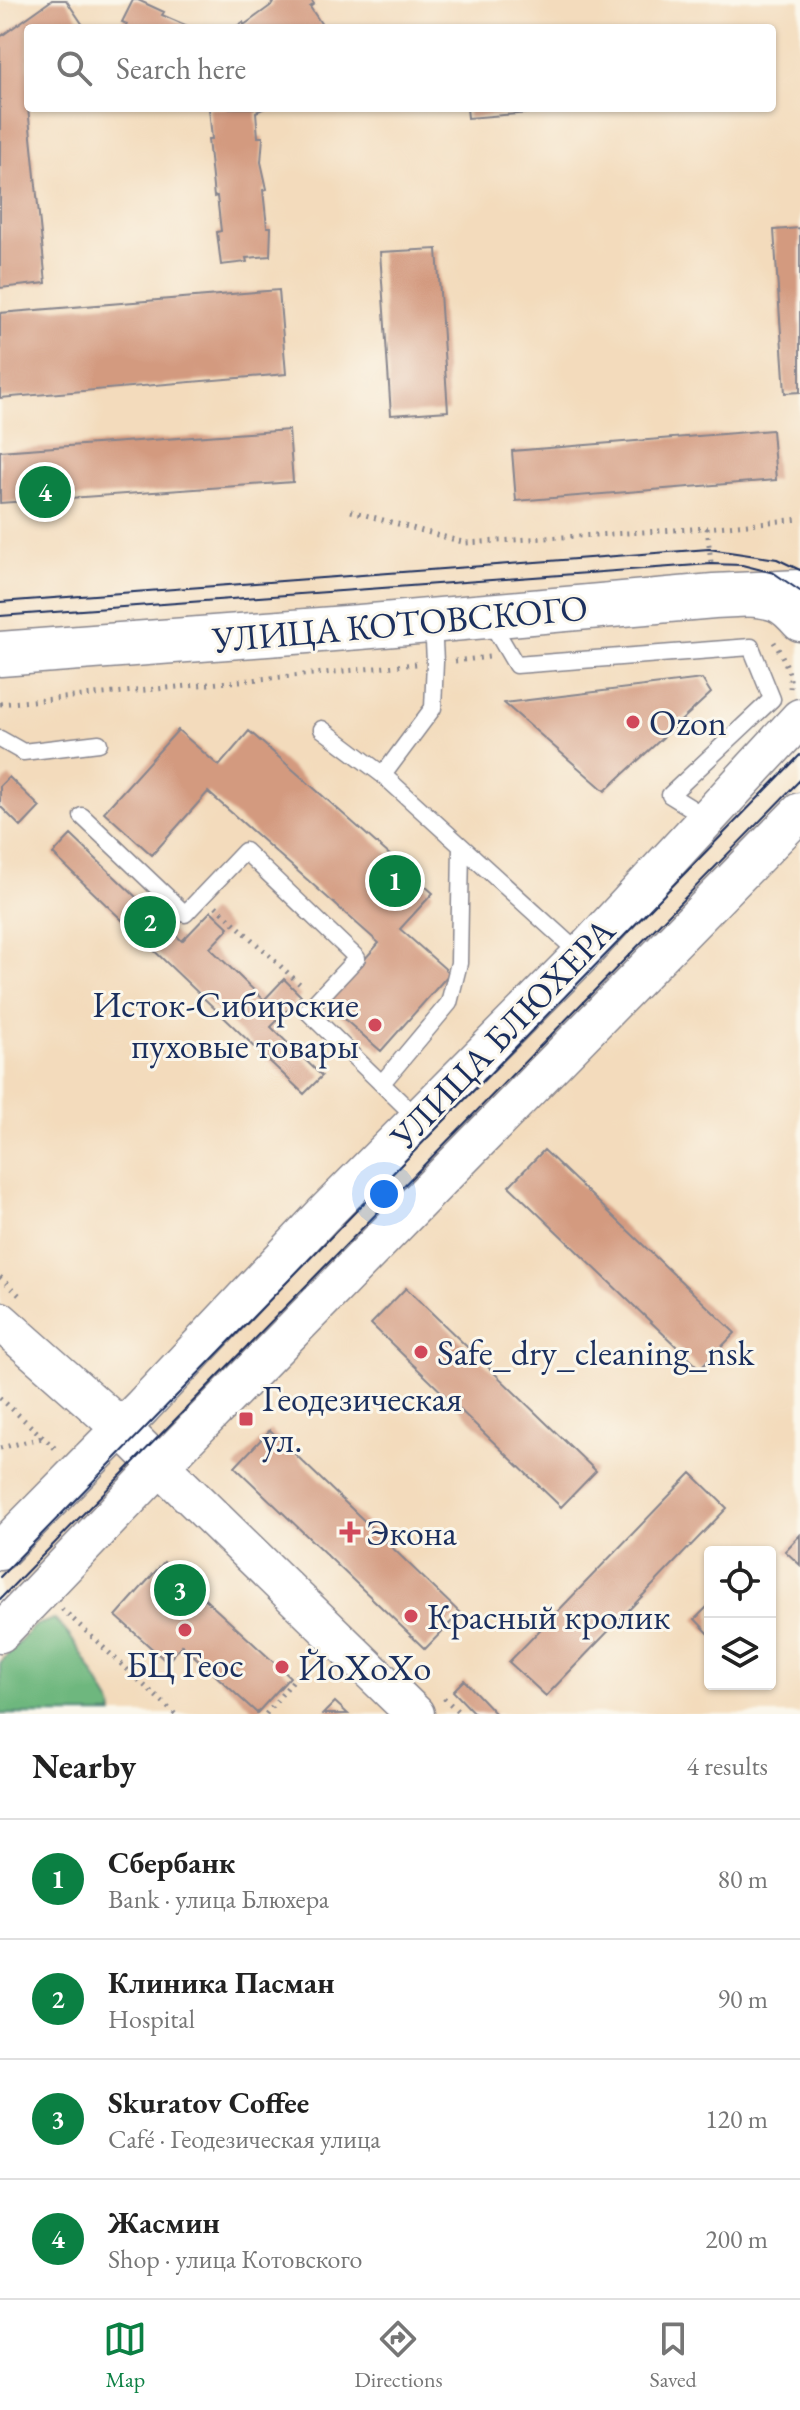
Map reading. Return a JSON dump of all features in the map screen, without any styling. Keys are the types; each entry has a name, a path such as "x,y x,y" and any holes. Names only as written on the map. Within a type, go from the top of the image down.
{"main road":[{"path":"717,580 800,579"},
{"name":"УЛИЦА КОТОВСКОГО","path":"0,654 434,642 487,616 717,580 800,592"}],"street":[{"path":"717,580 785,605 800,622"},
{"name":"УЛИЦА БЛЮХЕРА","path":"0,1551 323,1215 581,955 800,718"},
{"name":"УЛИЦА БЛЮХЕРА","path":"0,1633 800,812"},
{"path":"0,1321 121,1428 415,1714"}],"lane":[{"path":"487,616 516,665 751,647 772,699 670,795 708,819"},
{"path":"383,775 433,708 434,642"},
{"path":"322,729 383,775 581,955"},
{"path":"0,739 23,752 99,743"},
{"path":"82,816 185,914 245,851 357,958 307,1011 419,1120"},
{"path":"382,1083 449,1003 459,963 461,847"}],"path":[{"path":"351,511 466,543 800,519"},
{"path":"707,528 717,580"},
{"path":"0,704 434,642 510,655"},
{"path":"204,895 289,974"},
{"path":"0,1398 59,1452"},
{"path":"0,1448 43,1438"},
{"path":"52,1599 175,1714"},
{"path":"266,1714 299,1673"}],"green space":[{"path":"54,1619 86,1660 112,1705 113,1714 0,1714 0,1663 34,1626"}],"building":[{"path":"52,0 66,0 82,24 24,24 24,112 28,112 46,283 0,288 0,37"},
{"path":"133,0 138,0 183,24 127,24 122,22"},
{"path":"311,0 314,4 310,7 321,24 245,24 273,4 271,2"},
{"path":"209,112 256,112 258,137 263,137 261,162 267,189 263,190 267,227 271,227 270,256 221,265 217,232 221,231 208,139 212,139"},
{"path":"467,112 542,112 468,118"},
{"path":"800,228 800,392 785,393 774,230"},
{"path":"437,249 448,411 391,415 380,252"},
{"path":"279,290 286,374 0,398 0,313"},
{"path":"289,430 293,482 0,503 0,451"},
{"path":"772,430 776,480 516,501 512,451"},
{"path":"702,679 711,693 605,791 504,703"},
{"path":"178,730 219,766 249,731 433,893 400,929 450,973 381,1051 326,1003 379,943 208,792 152,855 104,812"},
{"path":"9,777 40,807 21,827 0,806 0,786"},
{"path":"71,835 182,941 211,911 229,928 210,948 264,1000 284,979 301,996 271,1027 322,1076 304,1094 53,854"},
{"path":"544,1150 735,1333 700,1369 509,1186"},
{"path":"406,1288 596,1471 561,1507 371,1324"},
{"path":"270,1430 460,1613 425,1649 235,1467"},
{"path":"691,1473 727,1508 546,1696 509,1662"},
{"path":"800,1535 800,1565 785,1551"},
{"name":"БЦ Геос","path":"164,1562 290,1677 257,1713 182,1645 167,1662 116,1616"},
{"path":"704,1610 704,1629 695,1619"},
{"path":"464,1680 496,1714 475,1714 453,1691"},
{"path":"335,1702 348,1714 323,1714"}],"tram line":[{"path":"0,602 709,549 777,559 800,570"},
{"path":"0,616 711,564 742,565 774,573 800,591"},
{"path":"0,1577 800,755"},
{"path":"0,1599 800,780"}],"place":[{"name":"Жасмин","path":"45,492"},
{"name":"Ozon","path":"633,722"},
{"name":"Сбербанк","path":"395,881"},
{"name":"Клиника Пасман","path":"150,922"},
{"name":"Исток-Сибирские пуховые товары","path":"375,1025"},
{"name":"Safe_dry_cleaning_nsk","path":"421,1352"},
{"name":"Геодезическая ул.","path":"246,1419"},
{"name":"Экона","path":"350,1532"},
{"name":"Skuratov Coffee","path":"180,1590"},
{"name":"Красный кролик","path":"411,1616"},
{"name":"БЦ Геос","path":"185,1630"},
{"name":"ЙоХоХо","path":"282,1667"}]}
